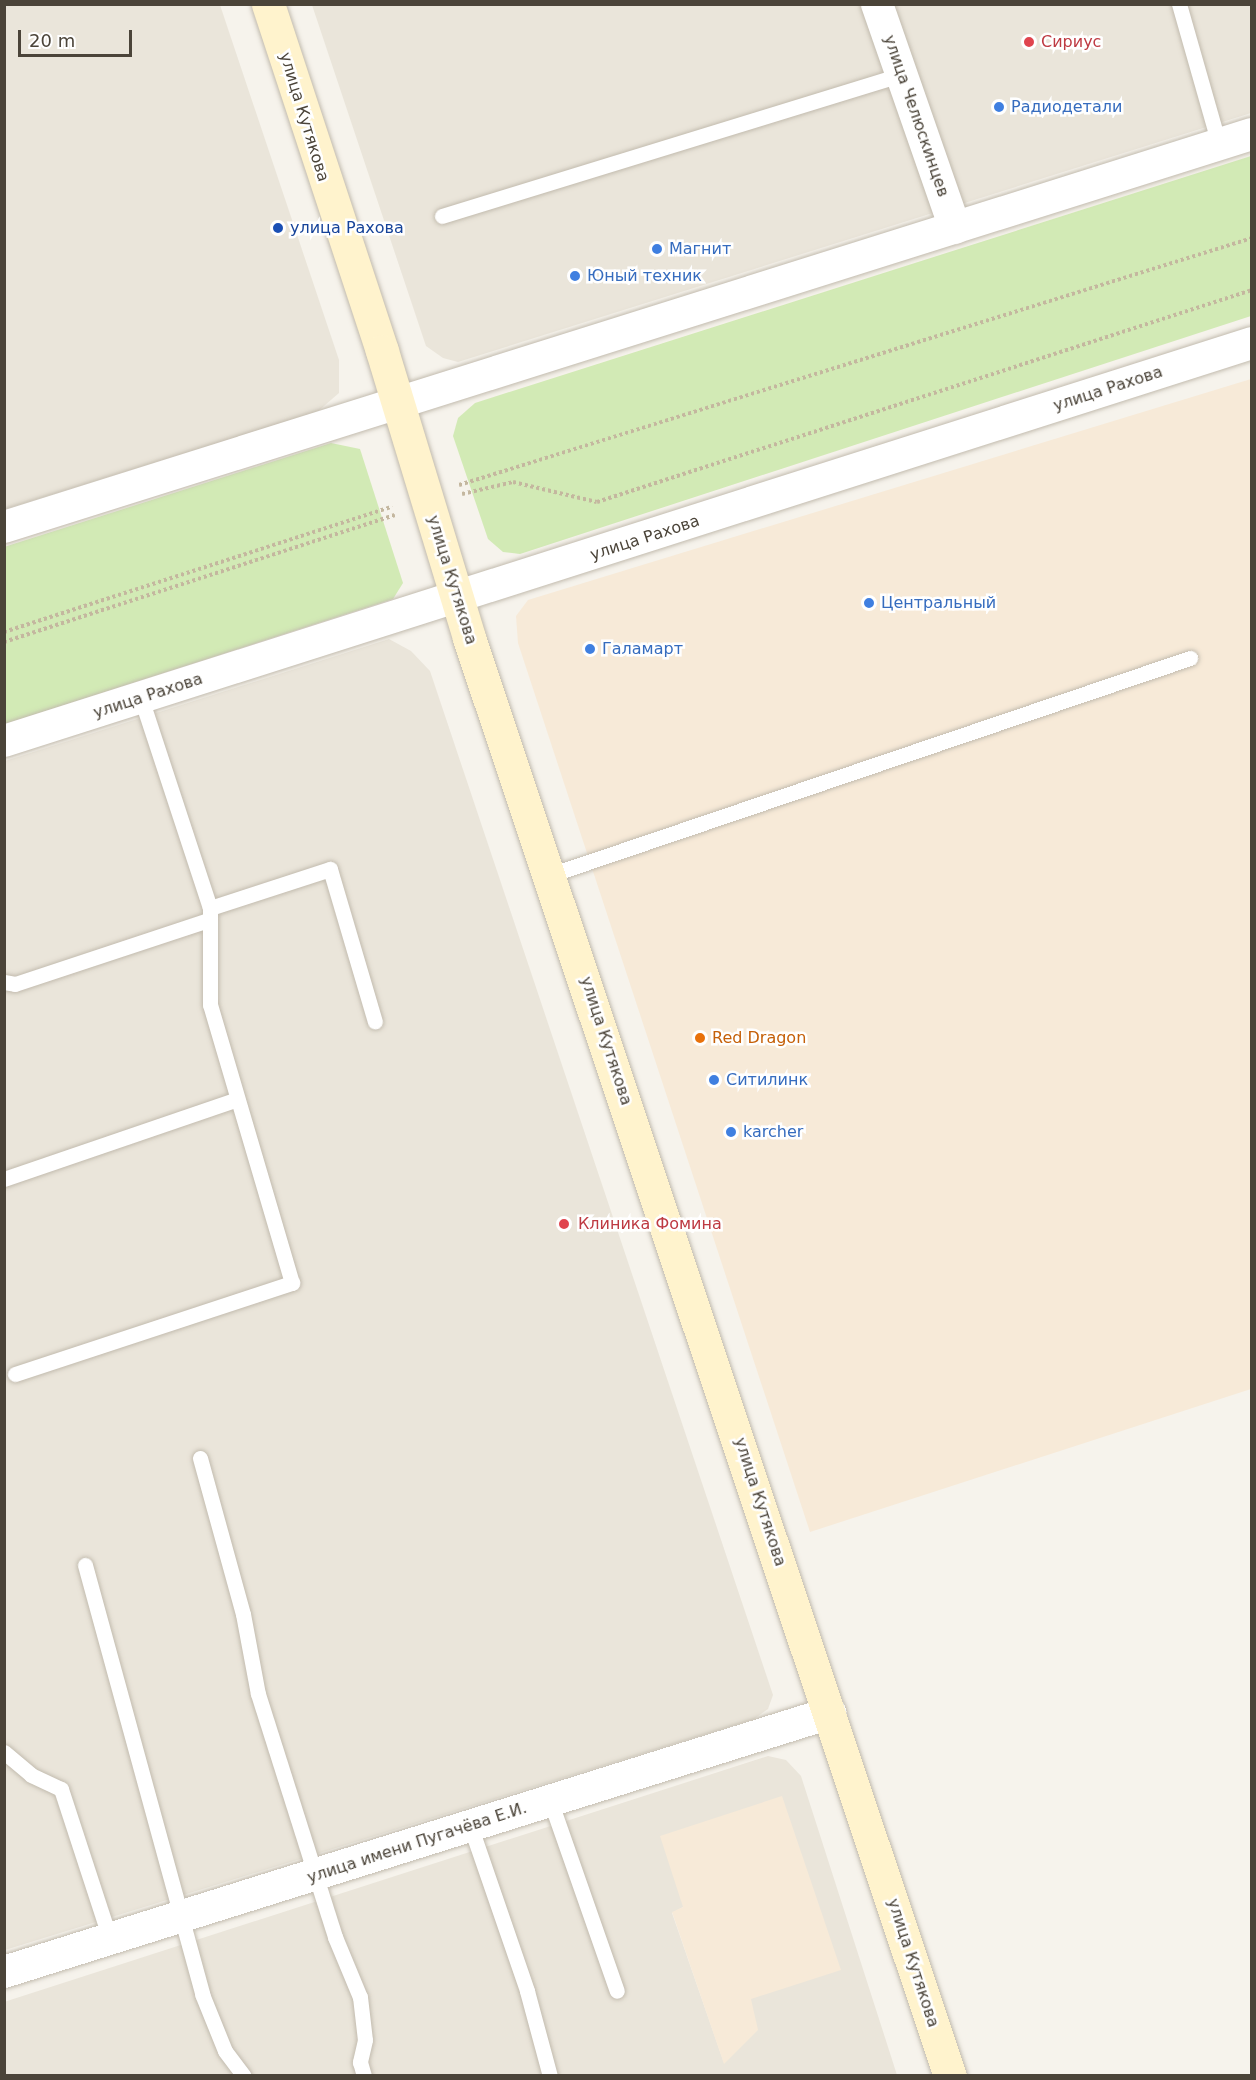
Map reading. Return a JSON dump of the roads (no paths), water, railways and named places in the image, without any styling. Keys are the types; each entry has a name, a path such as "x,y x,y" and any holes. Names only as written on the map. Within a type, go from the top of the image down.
{"street":[{"name":"улица Кутякова","path":"268,4 398,402 456,597 950,2076"},
{"name":"улица Челюскинцев","path":"877,4 955,228"},
{"path":"4,527 1251,134"},
{"name":"улица Рахова","path":"4,741 1251,343"},
{"name":"улица имени Пугачёва Е.И.","path":"4,1972 180,1919 470,1825 830,1713"}],"lane":[{"path":"1179,4 1220,144"},
{"path":"442,216 900,75"},
{"path":"550,875 1190,658"},
{"path":"15,1374 292,1283 210,1005 209,914 141,698"},
{"path":"4,982 15,984 330,869 375,1022"},
{"path":"4,1179 237,1099"},
{"path":"200,1458 243,1614 258,1694 315,1875 360,1997 365,2040 360,2062 364,2076"},
{"path":"85,1565 202,1994 225,2051 244,2076"},
{"path":"4,1752 31,1775 61,1789 110,1939"},
{"path":"550,1800 617,1991"},
{"path":"470,1825 527,1991 550,2076"}],"place":[{"name":"Сириус","path":"1029,42"},
{"name":"Радиодетали","path":"999,107"},
{"name":"улица Рахова","path":"278,228"},
{"name":"Магнит","path":"657,249"},
{"name":"Юный техник","path":"575,276"},
{"name":"Центральный","path":"869,603"},
{"name":"Галамарт","path":"590,649"},
{"name":"Red Dragon","path":"700,1038"},
{"name":"Ситилинк","path":"714,1080"},
{"name":"karcher","path":"731,1132"},
{"name":"Клиника Фомина","path":"564,1224"}]}
